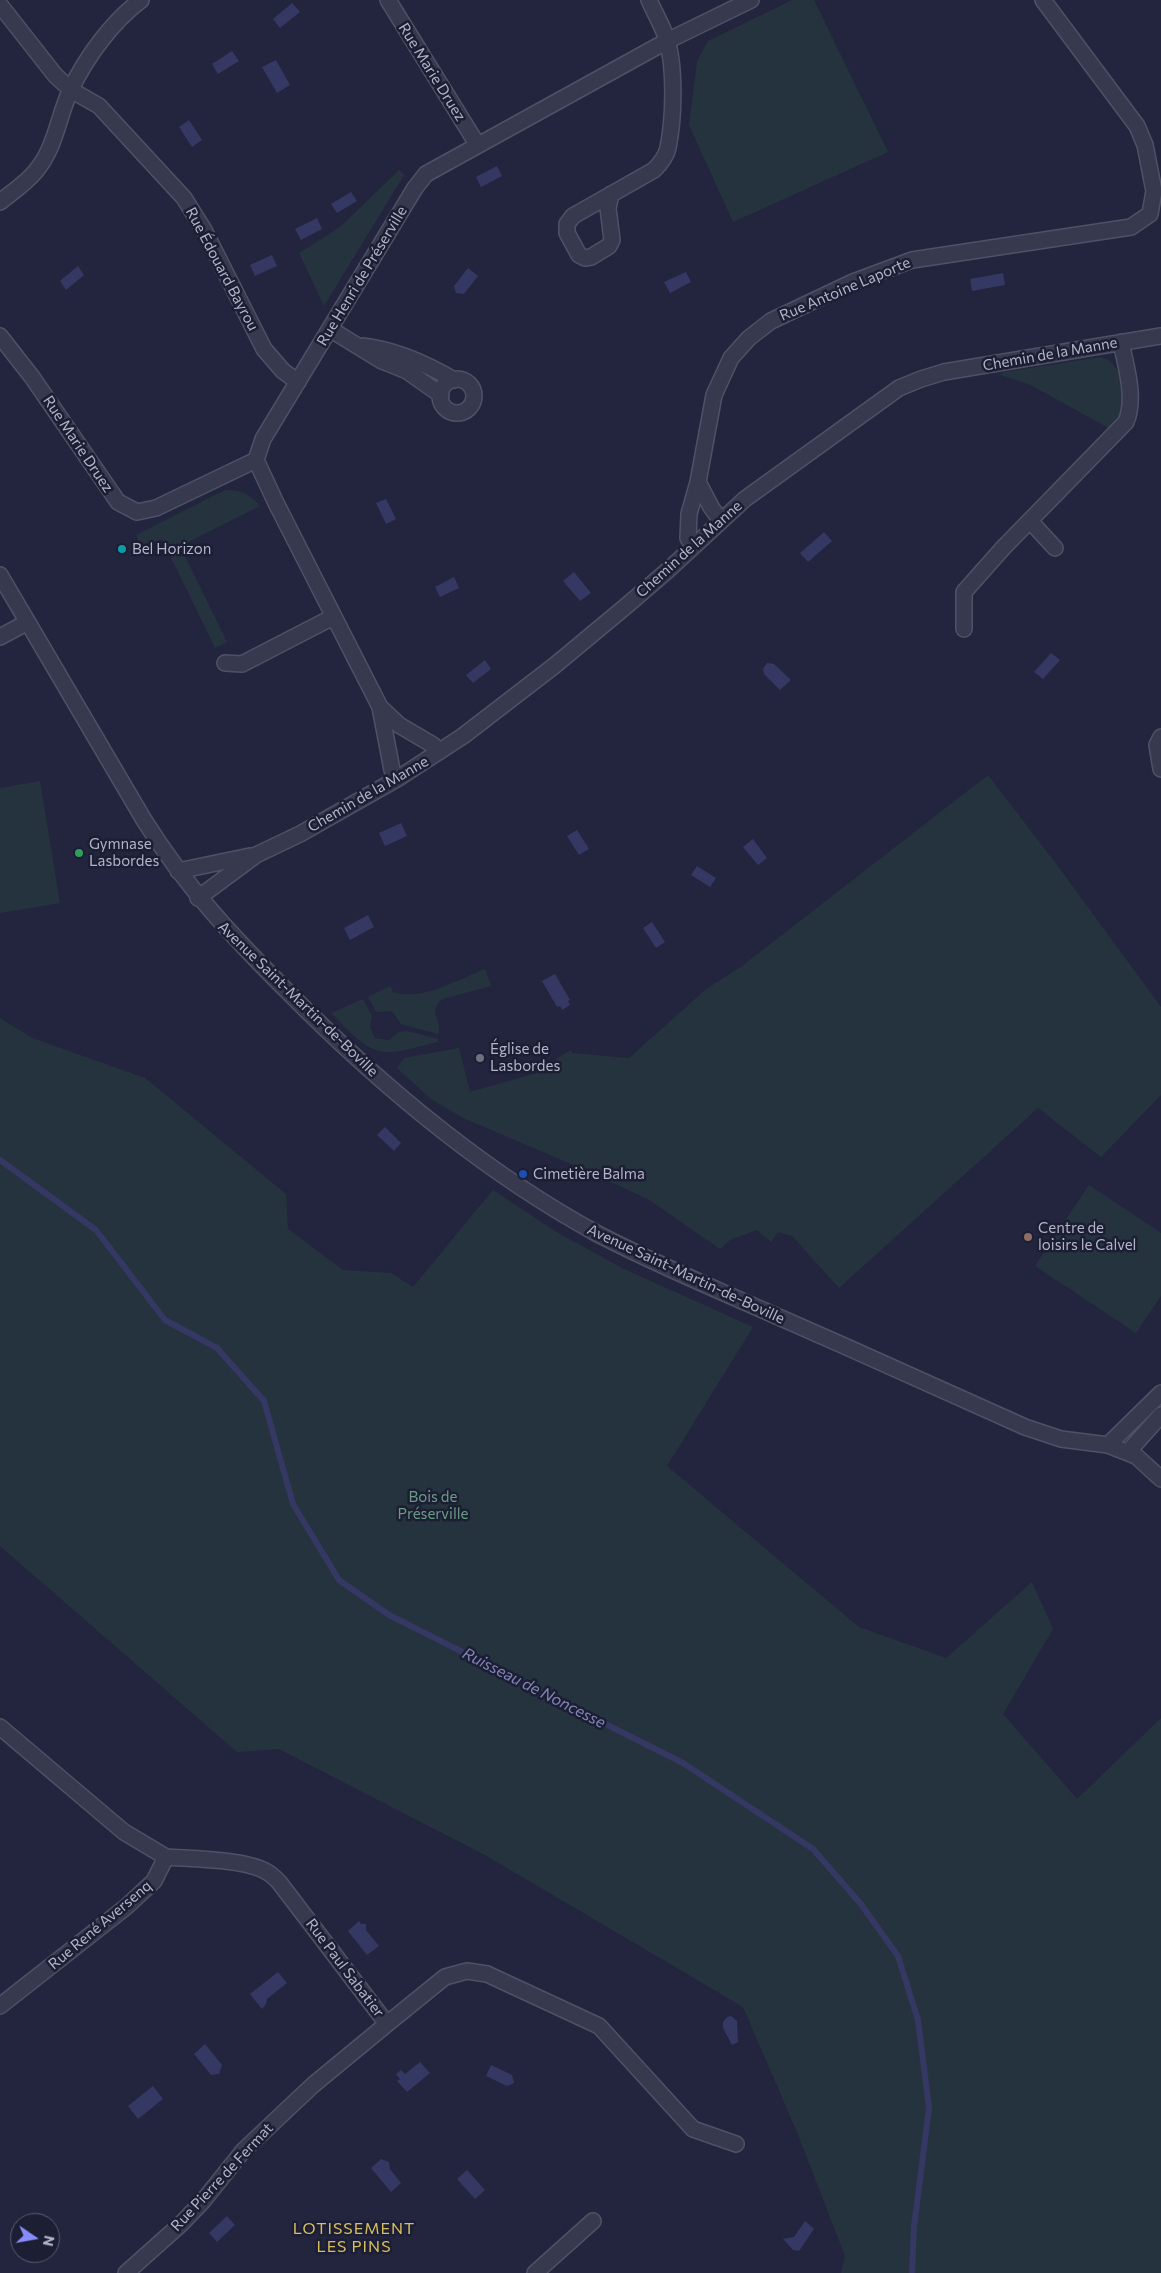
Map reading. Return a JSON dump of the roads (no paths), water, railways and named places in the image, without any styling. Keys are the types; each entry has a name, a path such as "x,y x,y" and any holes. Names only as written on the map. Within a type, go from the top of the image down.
{"street":[{"path":"0,202 35,172 54,141 71,90 110,30 123,14 141,0"},
{"name":"Rue Marie Druez","path":"388,0 478,144"},
{"path":"612,194 654,170 662,161 668,149 672,80 668,40 649,0"},
{"name":"Rue Henri de Préserville","path":"256,460 264,439 414,188 426,174 668,40 751,0"},
{"name":"Rue Antoine Laporte","path":"694,546 688,538 689,514 698,482 714,395 731,358 749,338 771,321 853,282 912,260 1131,227 1150,214 1154,191 1145,145 1137,126 1043,0"},
{"name":"Rue Édouard Bayrou","path":"0,5 55,75 71,90 99,106 184,198 204,230 264,349 283,370 298,382"},
{"path":"330,329 361,346 382,361 407,371 441,395"},
{"name":"Rue Marie Druez","path":"0,336 32,377 118,502 130,509 137,512 156,508 256,460"},
{"name":"Chemin de la Manne","path":"198,898 256,855 300,834 397,779 439,752 554,666 667,571 745,499 892,394 921,379 954,370 1161,336"},
{"path":"964,629 964,592 1126,422 1130,413 1131,401 1121,342"},
{"path":"361,346 385,349 430,366 454,380 464,381 472,388 474,398 469,407 460,412 450,411 443,404 441,395 443,386 454,380"},
{"path":"256,460 333,617 380,707 392,770 397,779"},
{"path":"698,482 711,507 721,521"},
{"path":"1030,521 1055,548"},
{"name":"Avenue Saint-Martin-de-Boville","path":"0,575 26,623 144,820 198,898 221,924 320,1024 375,1076 427,1118 472,1152 568,1217 644,1257 1025,1427 1061,1440 1108,1445 1128,1452 1136,1456 1161,1479"},
{"path":"225,663 242,664 333,617"},
{"path":"0,636 26,623"},
{"path":"380,707 399,724 433,745 439,752"},
{"path":"1161,737 1157,745 1161,769"},
{"name":"Chemin de la Manne","path":"178,871 256,855"},
{"path":"1108,1445 1161,1393"},
{"path":"1128,1452 1161,1415"},
{"path":"0,1727 124,1832 166,1857"},
{"name":"Rue René Aversenq","path":"0,2006 126,1907 154,1881 166,1857"},
{"name":"Rue Paul Sabatier","path":"166,1857 219,1861 255,1867 267,1872 279,1882 387,2024 445,1977 467,1971 487,1974 599,2026 693,2129 736,2144"},
{"name":"Rue Pierre de Fermat","path":"126,2273 181,2224 203,2201 243,2151 313,2085 387,2024"},
{"path":"535,2273 593,2221"}],"water":[{"path":"292,3 300,12 280,28 273,19"},
{"path":"232,51 239,61 218,74 212,64"},
{"path":"276,60 290,85 277,93 262,67"},
{"path":"189,120 202,140 192,147 179,127"},
{"path":"497,166 502,176 481,187 476,177"},
{"path":"351,192 357,201 337,213 331,204"},
{"path":"317,218 322,229 301,240 295,229"},
{"path":"272,255 277,266 255,276 250,265"},
{"path":"78,266 84,275 66,290 60,281"},
{"path":"468,268 478,276 464,294 456,293 454,286"},
{"path":"686,272 691,282 670,293 664,282"},
{"path":"1003,273 1005,285 972,291 970,279"},
{"path":"386,499 396,519 386,524 376,503"},
{"path":"824,532 832,541 808,562 800,553"},
{"path":"574,572 591,593 580,601 563,581"},
{"path":"454,577 459,588 440,597 435,587"},
{"path":"1051,653 1060,660 1043,679 1034,672"},
{"path":"485,660 491,669 473,683 466,675"},
{"path":"767,663 774,664 791,680 780,690 764,674 763,669"},
{"path":"401,823 407,836 385,846 379,833"},
{"path":"577,830 589,849 579,855 567,836"},
{"path":"753,839 767,858 758,865 743,847"},
{"path":"697,866 716,878 710,887 691,875"},
{"path":"368,915 374,927 350,940 344,928"},
{"path":"652,922 665,942 656,948 643,928"},
{"path":"555,974 570,1000 568,1001 570,1005 562,1010 560,1006 557,1007 542,981"},
{"path":"385,1127 401,1143 394,1151 377,1135"},
{"path":"359,1921 361,1924 366,1924 366,1930 379,1946 367,1955 348,1931"},
{"path":"278,1972 287,1983 267,1999 262,2009 250,1994"},
{"path":"731,2016 737,2021 738,2042 732,2045 723,2028 723,2022 727,2017"},
{"path":"205,2044 222,2065 219,2074 211,2075 194,2054"},
{"path":"420,2062 430,2073 407,2092 397,2081 400,2079 396,2074 401,2070 405,2074"},
{"path":"491,2065 512,2075 514,2083 507,2086 486,2076"},
{"path":"153,2086 163,2099 138,2119 128,2106"},
{"path":"381,2159 389,2162 390,2169 401,2183 391,2192 371,2168"},
{"path":"467,2170 485,2190 475,2199 457,2179"},
{"path":"227,2216 235,2225 217,2242 209,2233"},
{"path":"805,2221 814,2229 799,2251 793,2250 783,2239 794,2237"}],"waterway":[{"name":"Ruisseau de Noncesse","path":"0,1160 96,1230 165,1320 217,1348 264,1401 293,1504 339,1580 389,1615 683,1763 813,1849 860,1903 898,1956 918,2020 929,2108 914,2227 912,2273"}],"place":[{"name":"Bel Horizon","path":"122,549"},
{"name":"Gymnase Lasbordes","path":"79,853"},
{"name":"Église de Lasbordes","path":"480,1058"},
{"name":"Cimetière Balma","path":"523,1174"},
{"name":"Centre de loisirs le Calvel","path":"1028,1237"}],"district":[{"name":"LOTISSEMENT LES PINS","path":"354,2238"}],"park label":[{"name":"Bois de Préserville","path":"433,1506"}]}
